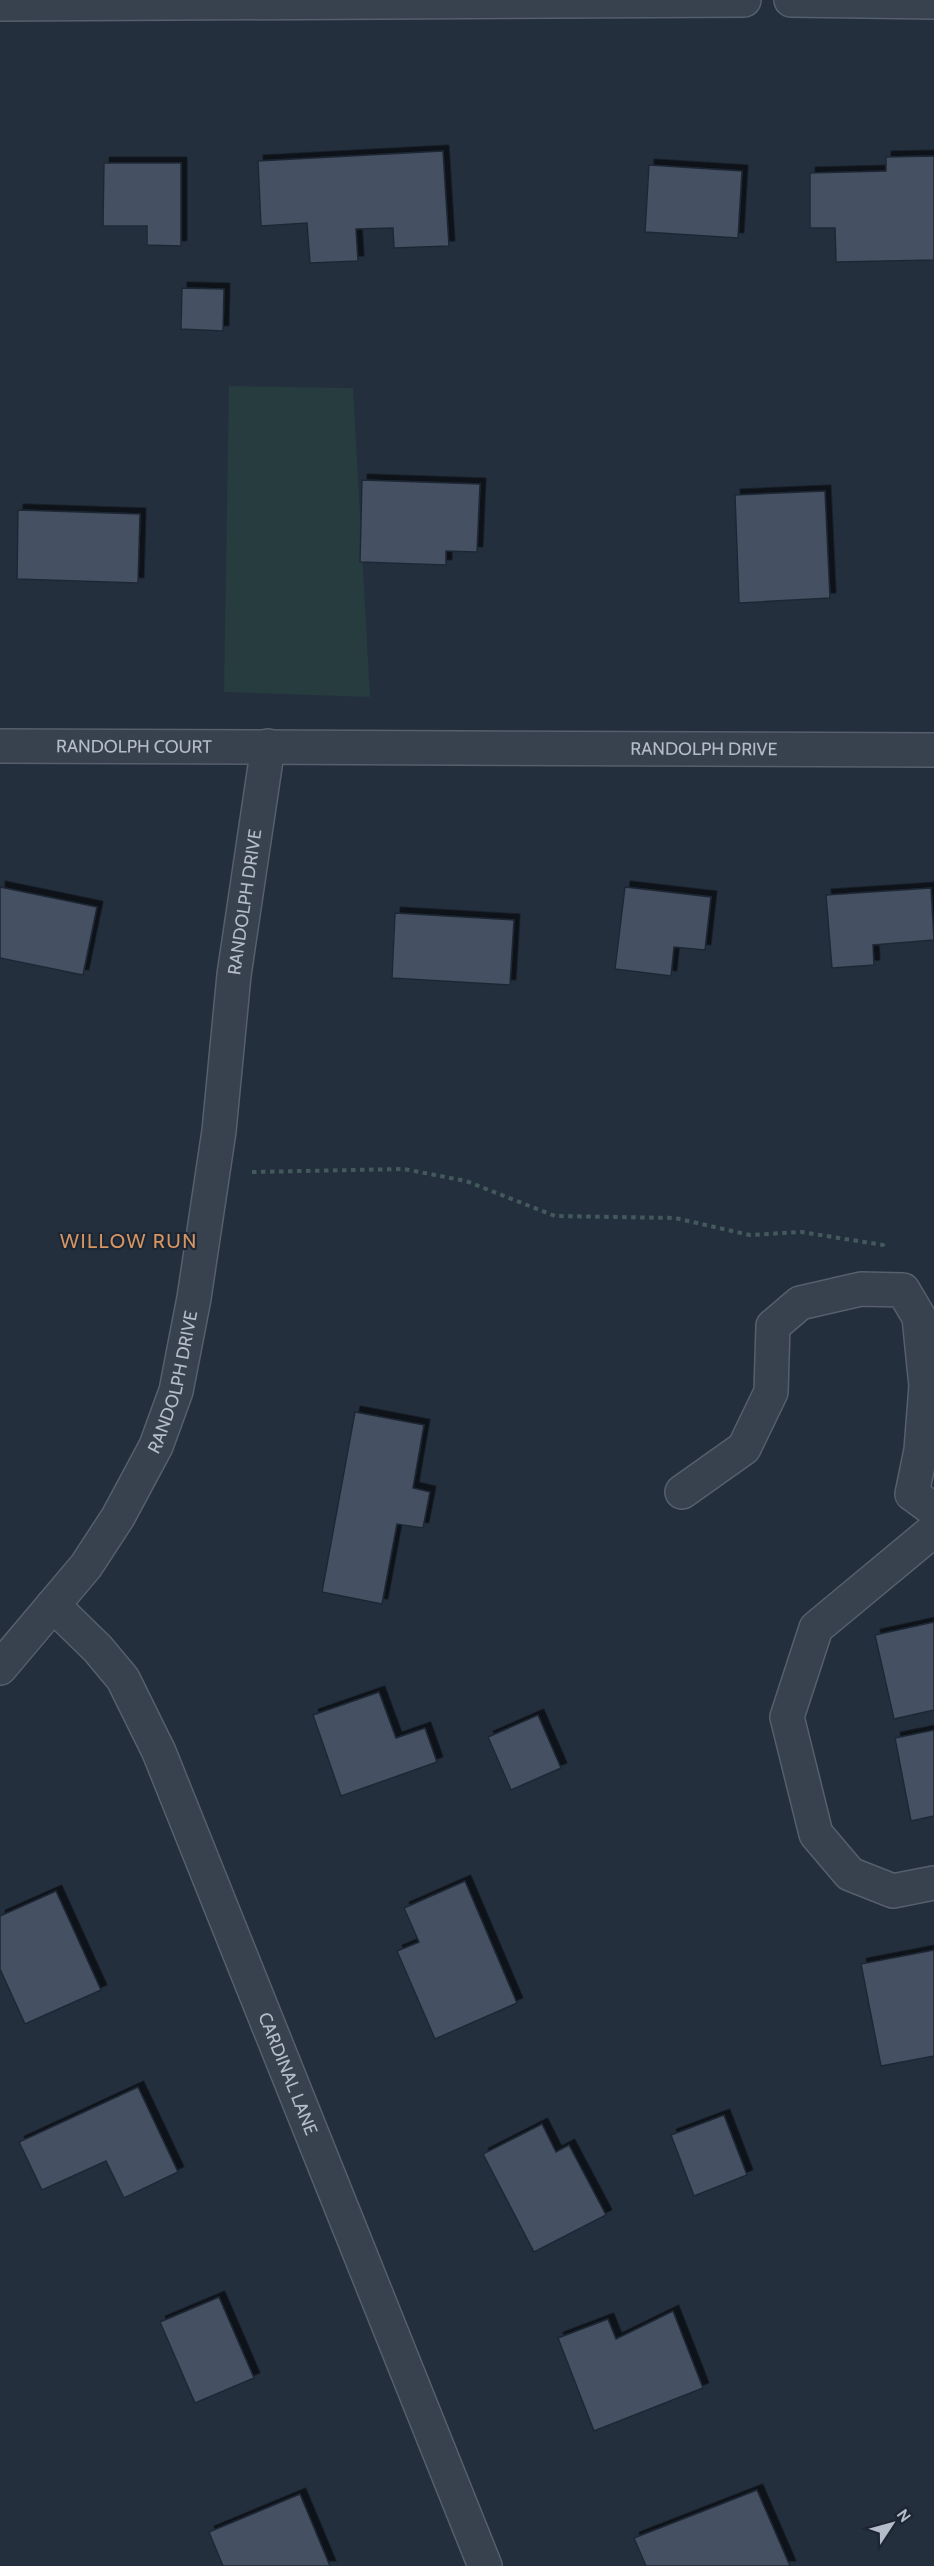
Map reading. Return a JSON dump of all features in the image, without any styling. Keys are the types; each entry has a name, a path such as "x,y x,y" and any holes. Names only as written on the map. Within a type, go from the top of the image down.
{"street":[{"path":"0,4 744,0"},
{"path":"791,0 934,2"},
{"name":"RANDOLPH COURT","path":"0,746 177,749 268,746"},
{"name":"RANDOLPH DRIVE","path":"0,1668 86,1566 118,1517 156,1446 176,1391 194,1298 213,1175 234,975 268,746 934,750"},
{"path":"682,1492 744,1448 771,1392 773,1326 800,1303 861,1289 903,1290 919,1317 926,1386 921,1450 912,1494 934,1510"},
{"path":"934,1530 816,1628 787,1717 816,1834 850,1874 893,1891 934,1882"},
{"name":"CARDINAL LANE","path":"53,1605 98,1649 123,1679 154,1742 485,2566"}],"path":[{"path":"213,1175 276,1171 404,1169 466,1181 555,1216 675,1218 750,1235 801,1232 882,1245"}],"green space":[{"path":"229,386 353,388 370,697 224,692"}],"building":[{"path":"443,151 449,246 394,248 393,228 356,229 358,261 310,263 307,223 261,226 258,161"},
{"path":"934,156 934,260 836,262 835,228 810,228 810,173 886,171 886,157"},
{"path":"104,163 181,163 181,246 147,245 147,226 103,226"},
{"path":"649,165 742,171 738,238 645,232"},
{"path":"182,288 224,289 223,331 181,329"},
{"path":"362,480 480,484 477,552 446,551 446,565 360,562"},
{"path":"825,491 830,598 739,603 735,495"},
{"path":"18,510 140,514 138,583 17,579"},
{"path":"0,887 97,907 83,975 0,958"},
{"path":"625,887 711,897 705,950 674,947 671,976 615,969"},
{"path":"931,888 934,940 873,945 874,965 832,968 826,895"},
{"path":"395,913 514,920 510,985 392,978"},
{"path":"355,1412 424,1425 413,1488 430,1492 423,1528 397,1524 382,1604 322,1592"},
{"path":"934,1622 934,1710 894,1719 875,1635"},
{"path":"379,1692 396,1738 425,1728 437,1762 341,1796 313,1715"},
{"path":"538,1715 561,1768 511,1790 488,1737"},
{"path":"934,1730 934,1816 911,1821 895,1738"},
{"path":"465,1881 517,2003 435,2039 397,1951 419,1942 404,1908"},
{"path":"56,1891 101,1990 25,2024 0,1969 0,1916"},
{"path":"934,1950 934,2056 881,2066 861,1964"},
{"path":"138,2087 178,2172 124,2198 106,2161 42,2190 19,2142"},
{"path":"724,2115 747,2175 694,2196 671,2135"},
{"path":"542,2124 556,2152 569,2145 606,2215 534,2252 483,2154"},
{"path":"219,2297 254,2378 195,2403 160,2322"},
{"path":"673,2311 703,2388 594,2431 558,2338 608,2319 616,2339"},
{"path":"757,2490 790,2566 646,2566 634,2538"},
{"path":"300,2494 330,2566 223,2566 209,2532"}],"district":[{"name":"WILLOW RUN","path":"129,1241"}]}
